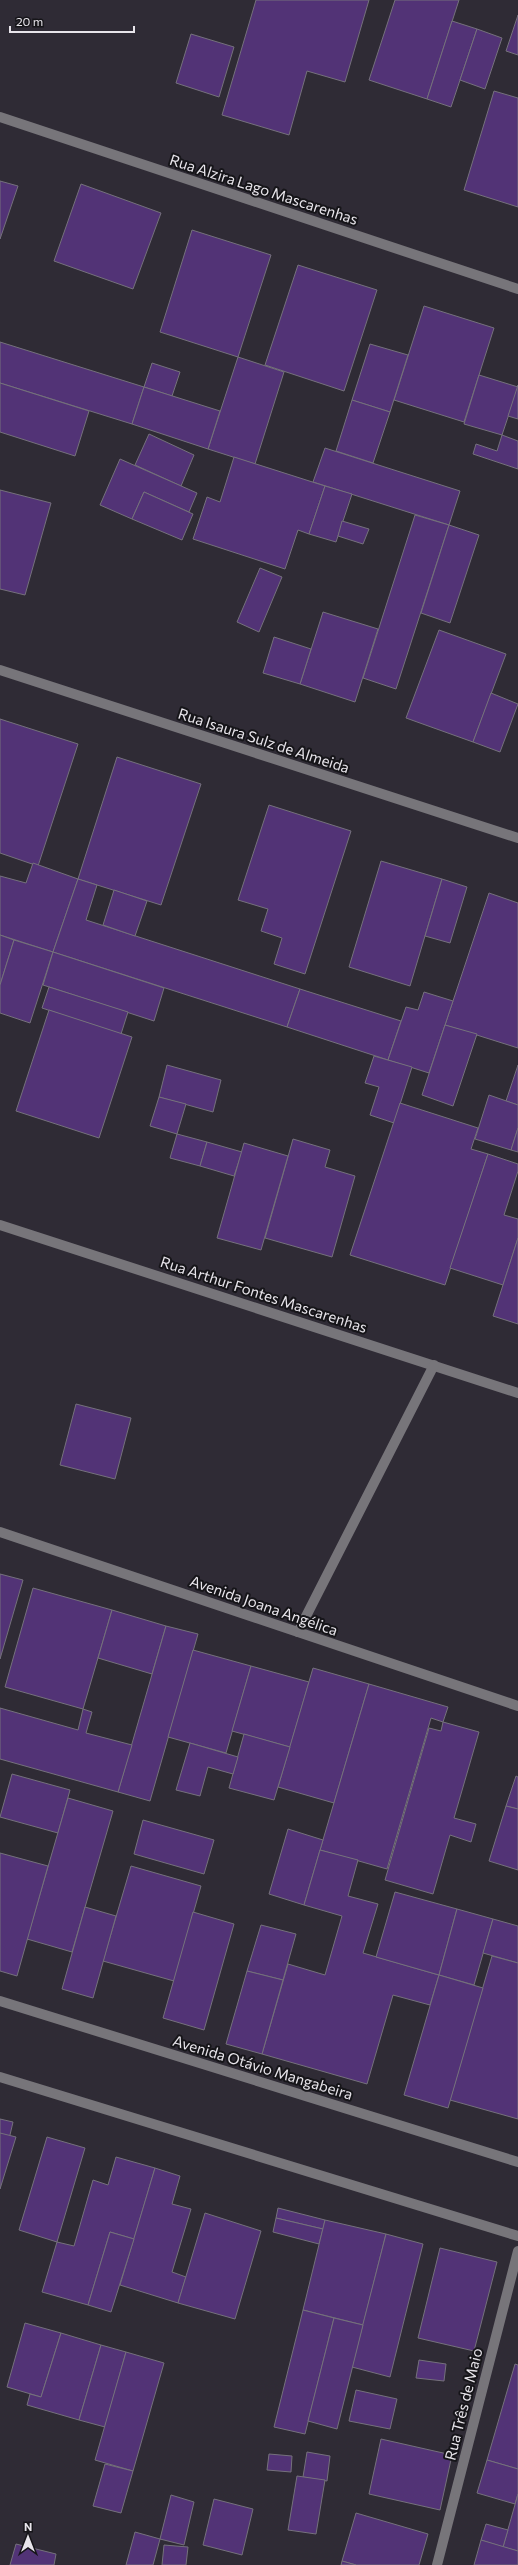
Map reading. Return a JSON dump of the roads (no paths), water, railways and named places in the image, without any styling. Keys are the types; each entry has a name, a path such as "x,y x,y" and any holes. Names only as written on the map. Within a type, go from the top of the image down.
{"street":[{"name":"Rua Alzira Lago Mascarenhas","path":"0,117 518,289"},
{"name":"Rua Isaura Sulz de Almeida","path":"0,670 518,838"},
{"name":"Rua Arthur Fontes Mascarenhas","path":"0,1225 518,1393"},
{"path":"298,1632 434,1365"},
{"name":"Avenida Joana Angélica","path":"0,1532 518,1706"},
{"name":"Avenida Otávio Mangabeira","path":"0,2001 518,2162"},
{"path":"0,2077 518,2236"},
{"name":"Rua Três de Maio","path":"437,2565 518,2250"}]}
